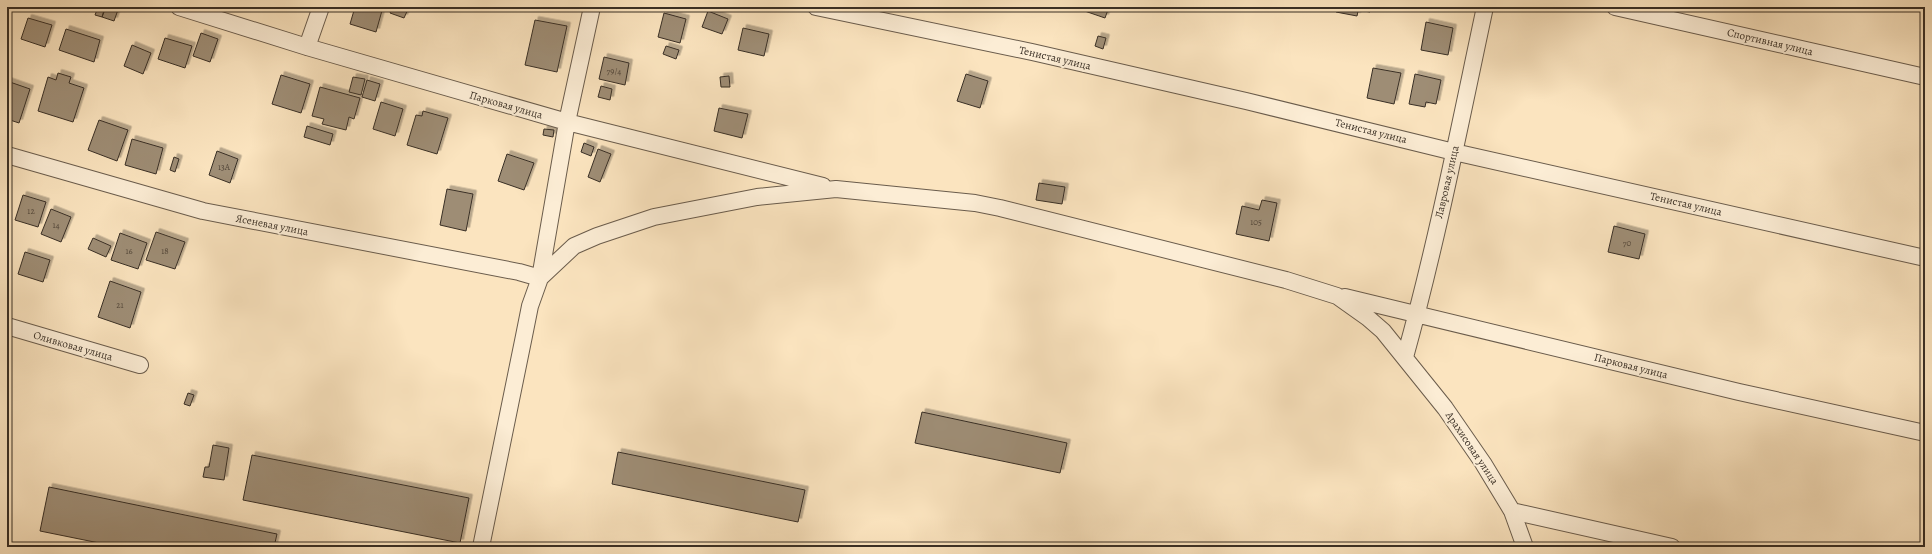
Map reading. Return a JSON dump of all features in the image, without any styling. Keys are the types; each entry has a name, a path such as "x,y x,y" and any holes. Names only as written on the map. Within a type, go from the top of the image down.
{"street":[{"name":"Парковая улица","path":"179,7 307,47 566,122 836,189"},
{"path":"307,47 321,7"},
{"path":"482,547 530,306 540,278 566,122 592,7"},
{"name":"Тенистая улица","path":"816,7 1040,54 1238,99 1454,152 1925,258"},
{"name":"Лавровая улица","path":"1405,357 1417,313 1454,152 1485,7"},
{"name":"Спортивная улица","path":"1615,7 1925,77"},
{"name":"Ясеневая улица","path":"7,155 203,211 518,272 540,278"},
{"path":"540,278 574,246 597,236 654,217 757,197 836,189 975,203 1000,208 1286,280 1337,296"},
{"name":"Парковая улица","path":"1337,296 1417,313 1731,390 1925,433"},
{"name":"Арахисовая улица","path":"1337,296 1368,318 1383,332 1405,357 1445,408 1479,456 1512,511 1525,547"},
{"name":"Оливковая улица","path":"7,326 140,365"},
{"path":"1512,511 1672,547"}],"building":[{"path":"98,7 105,7 102,17 95,15"},
{"path":"106,7 119,7 114,21 102,17"},
{"path":"355,7 383,7 376,32 350,24"},
{"path":"393,7 409,7 404,18 390,13"},
{"path":"1073,7 1109,7 1105,18"},
{"path":"1305,7 1323,7 1322,10"},
{"path":"1337,7 1359,7 1357,16 1336,12"},
{"path":"1359,7 1371,7 1370,12 1358,10"},
{"path":"708,11 728,19 722,34 702,27"},
{"path":"664,13 686,19 680,43 658,37"},
{"path":"28,18 52,25 45,47 21,39"},
{"path":"535,20 567,26 557,72 525,65"},
{"path":"1426,22 1453,28 1448,55 1421,50"},
{"path":"743,28 769,34 764,56 738,50"},
{"path":"66,29 100,40 94,62 59,50"},
{"path":"201,33 218,39 210,62 193,56"},
{"path":"1098,36 1106,38 1103,49 1095,46"},
{"path":"165,38 192,46 185,68 158,59"},
{"path":"132,45 151,53 143,74 124,66"},
{"path":"666,46 679,50 676,59 663,54"},
{"path":"604,57 629,63 625,85 599,79"},
{"path":"1373,68 1401,73 1394,104 1367,98"},
{"path":"58,73 71,77 69,83 84,88 73,122 38,111 48,77 56,80"},
{"path":"966,74 988,81 980,108 957,101"},
{"path":"1415,74 1441,80 1436,104 1426,102 1425,107 1409,104"},
{"path":"281,75 310,84 301,113 272,104"},
{"path":"729,76 730,87 721,87 720,77"},
{"path":"353,77 365,79 361,95 349,92"},
{"path":"367,80 380,84 375,101 362,97"},
{"path":"7,81 30,89 19,123 7,119"},
{"path":"601,86 612,89 610,100 598,97"},
{"path":"320,87 360,98 354,119 349,117 346,130 322,124 324,119 312,116"},
{"path":"381,102 403,109 395,136 373,129"},
{"path":"719,108 748,114 742,138 714,131"},
{"path":"423,111 448,118 437,154 407,145 416,115 422,116"},
{"path":"99,120 128,130 117,161 88,150"},
{"path":"307,126 333,134 330,145 304,137"},
{"path":"544,129 554,130 553,137 543,135"},
{"path":"132,139 163,148 156,174 125,165"},
{"path":"584,143 594,147 591,156 581,152"},
{"path":"598,149 611,154 600,182 588,177"},
{"path":"217,151 238,159 230,183 209,175"},
{"path":"507,154 534,163 524,190 498,181"},
{"path":"174,157 179,159 175,172 170,170"},
{"path":"1039,183 1065,187 1062,204 1036,200"},
{"path":"447,189 473,194 466,231 440,225"},
{"path":"23,195 46,202 38,227 15,220"},
{"path":"1262,200 1277,203 1269,241 1236,234 1242,206 1259,210"},
{"path":"51,209 71,217 61,242 41,234"},
{"path":"1614,226 1645,234 1639,259 1608,252"},
{"path":"156,232 185,242 175,269 146,260"},
{"path":"120,233 147,243 138,269 111,260"},
{"path":"93,238 111,246 106,257 88,249"},
{"path":"25,252 50,260 43,282 18,274"},
{"path":"110,281 141,292 130,328 98,317"},
{"path":"188,393 194,395 190,406 184,404"},
{"path":"922,412 1067,443 1060,473 915,443"},
{"path":"213,445 229,448 224,480 203,477 205,467 209,467"},
{"path":"618,452 805,490 798,522 612,484"},
{"path":"252,455 469,498 460,543 243,500"},
{"path":"49,487 277,534 274,547 119,547 40,531"}]}
